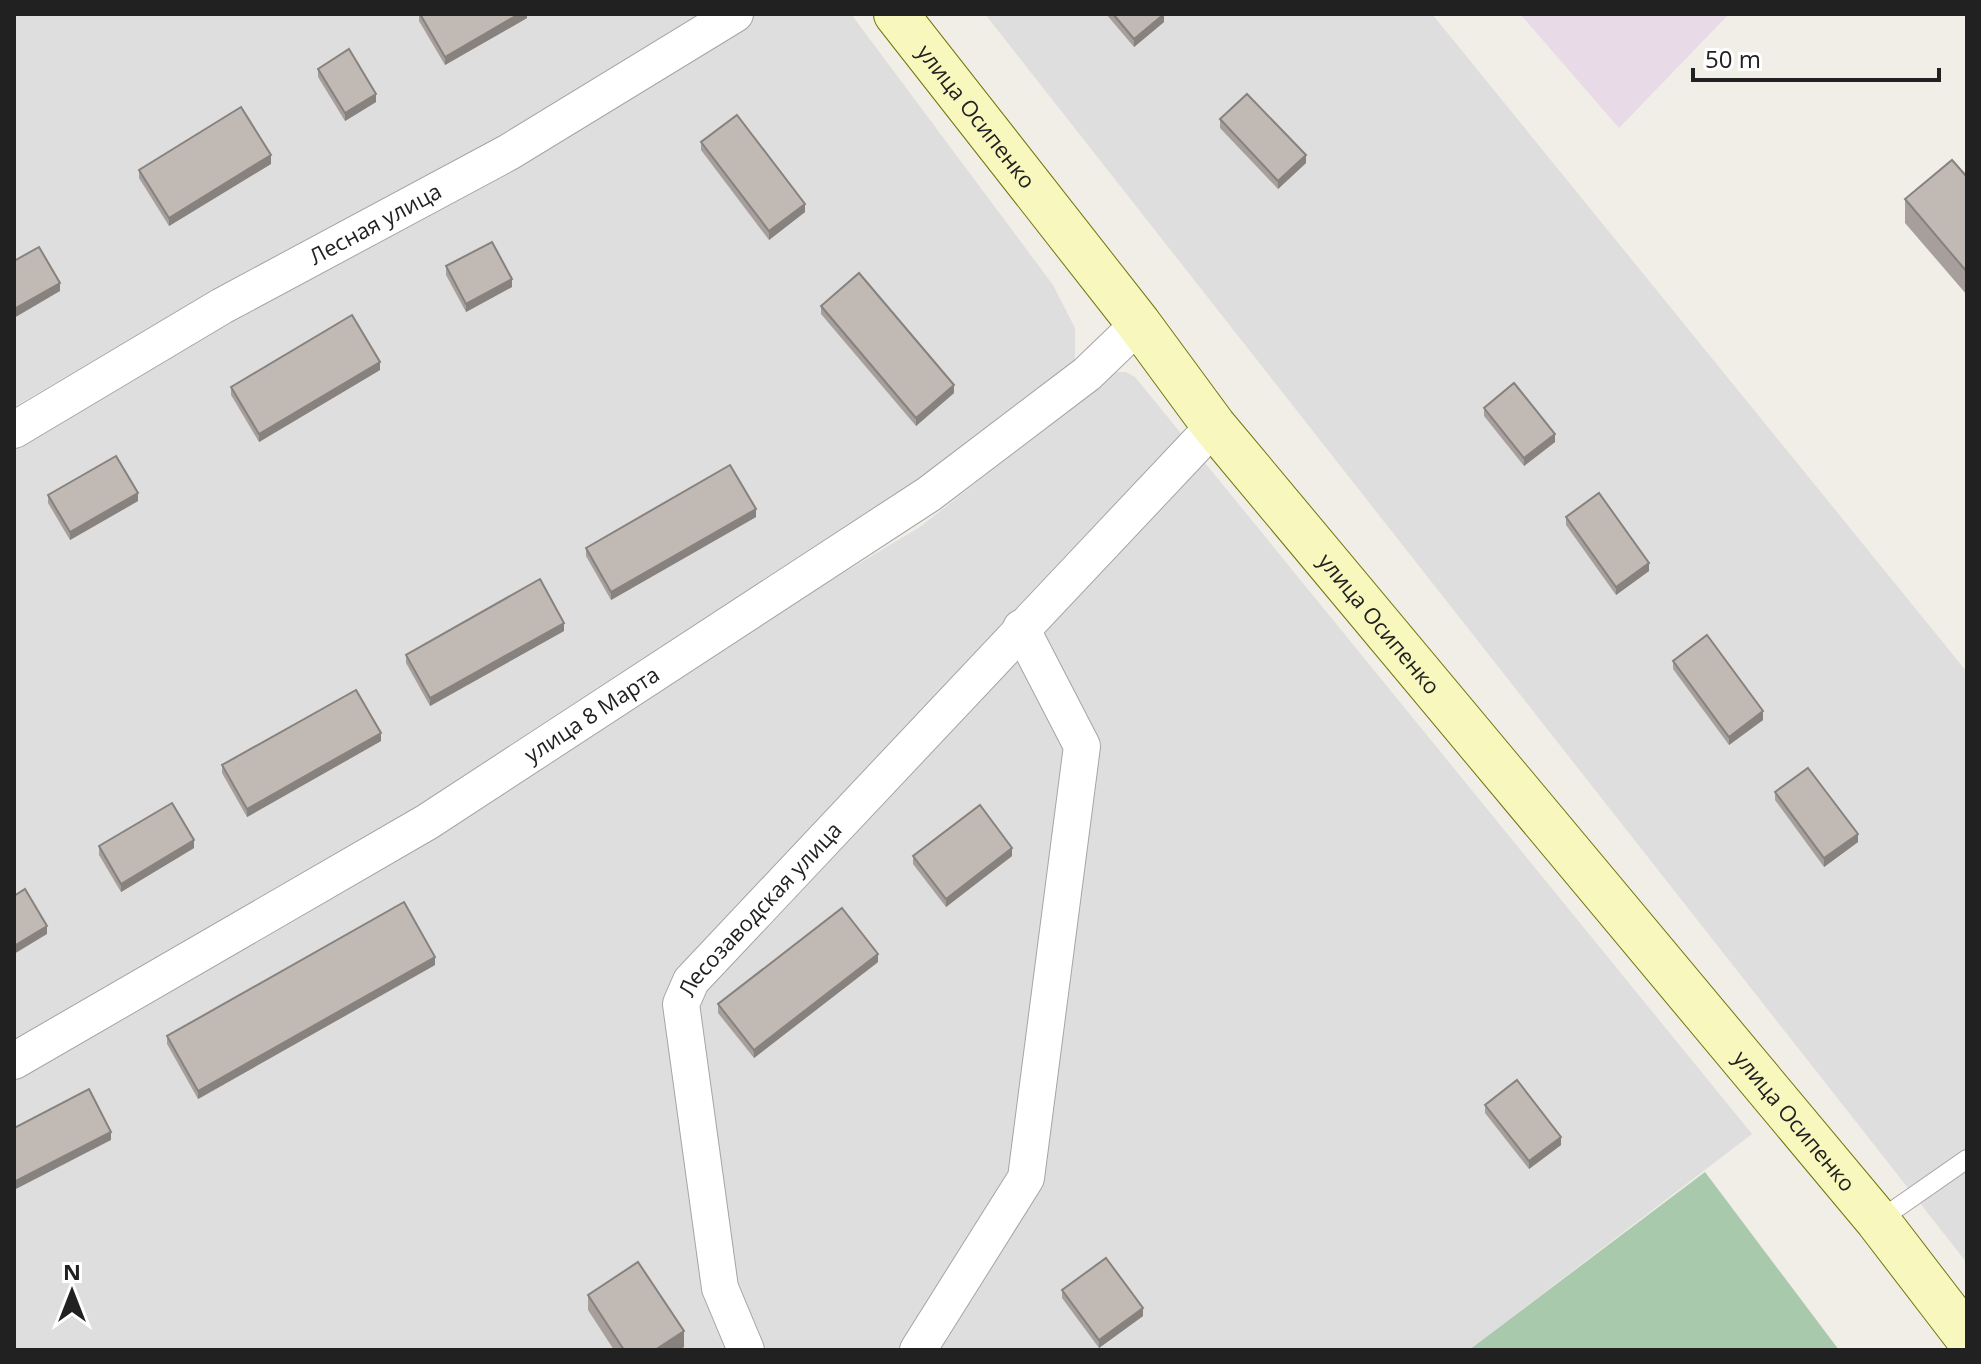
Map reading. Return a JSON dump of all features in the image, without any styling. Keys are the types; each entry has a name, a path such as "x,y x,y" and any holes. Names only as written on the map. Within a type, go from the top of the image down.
{"street":[{"name":"Лесная улица","path":"14,430 222,306 509,152 735,14"},
{"name":"улица Осипенко","path":"896,14 1139,324 1214,426 1878,1221 1967,1337"},
{"name":"улица 8 Марта","path":"14,1061 427,822 929,494 1087,374 1139,324"},
{"name":"Лесозаводская улица","path":"746,1350 720,1288 681,1004 691,981 1214,426"},
{"path":"918,1350 1026,1178 1082,746 1021,628"}],"lane":[{"path":"1878,1221 1967,1159"}],"shaded area":[{"path":"14,14 711,14 510,132 214,290 14,407"},
{"path":"753,14 851,14 1053,285 1075,328 1075,358 1071,369 928,484 415,817 14,1048 14,445"},
{"path":"985,14 1432,14 1967,672 1967,1263"},
{"path":"1520,14 1729,14 1619,128"},
{"path":"1116,372 1126,372 1135,377 1752,1134 1469,1350 14,1350 14,1070 920,527"}],"green space":[{"path":"1705,1172 1839,1350 1469,1350"}],"building":[{"path":"420,14 519,14 445,57"},
{"path":"1113,14 1164,14 1134,39"},
{"path":"349,49 376,94 345,113 318,69"},
{"path":"1247,94 1306,155 1278,181 1220,119"},
{"path":"241,107 271,155 169,218 139,170"},
{"path":"737,115 805,204 769,231 701,142"},
{"path":"1952,160 1967,177 1967,272 1905,199"},
{"path":"492,242 512,279 466,304 446,266"},
{"path":"39,247 60,283 14,309 14,261"},
{"path":"859,273 954,385 916,418 821,306"},
{"path":"352,315 380,362 259,434 231,387"},
{"path":"1514,383 1555,434 1524,458 1484,408"},
{"path":"116,456 138,493 70,532 48,495"},
{"path":"730,465 756,509 611,592 586,548"},
{"path":"1599,493 1649,563 1616,587 1566,517"},
{"path":"540,579 564,623 430,698 406,655"},
{"path":"1707,635 1763,711 1729,737 1673,661"},
{"path":"356,690 381,733 247,809 222,765"},
{"path":"1808,768 1858,834 1824,858 1775,792"},
{"path":"172,803 194,840 121,884 99,846"},
{"path":"980,805 1012,848 946,899 913,856"},
{"path":"25,889 47,926 14,946 14,896"},
{"path":"404,902 435,957 198,1091 167,1036"},
{"path":"842,908 878,954 754,1050 718,1004"},
{"path":"1517,1080 1561,1137 1529,1161 1485,1105"},
{"path":"89,1089 111,1132 14,1182 14,1128"},
{"path":"1106,1258 1143,1308 1099,1340 1062,1290"},
{"path":"638,1262 684,1331 655,1350 624,1350 588,1295"}]}
